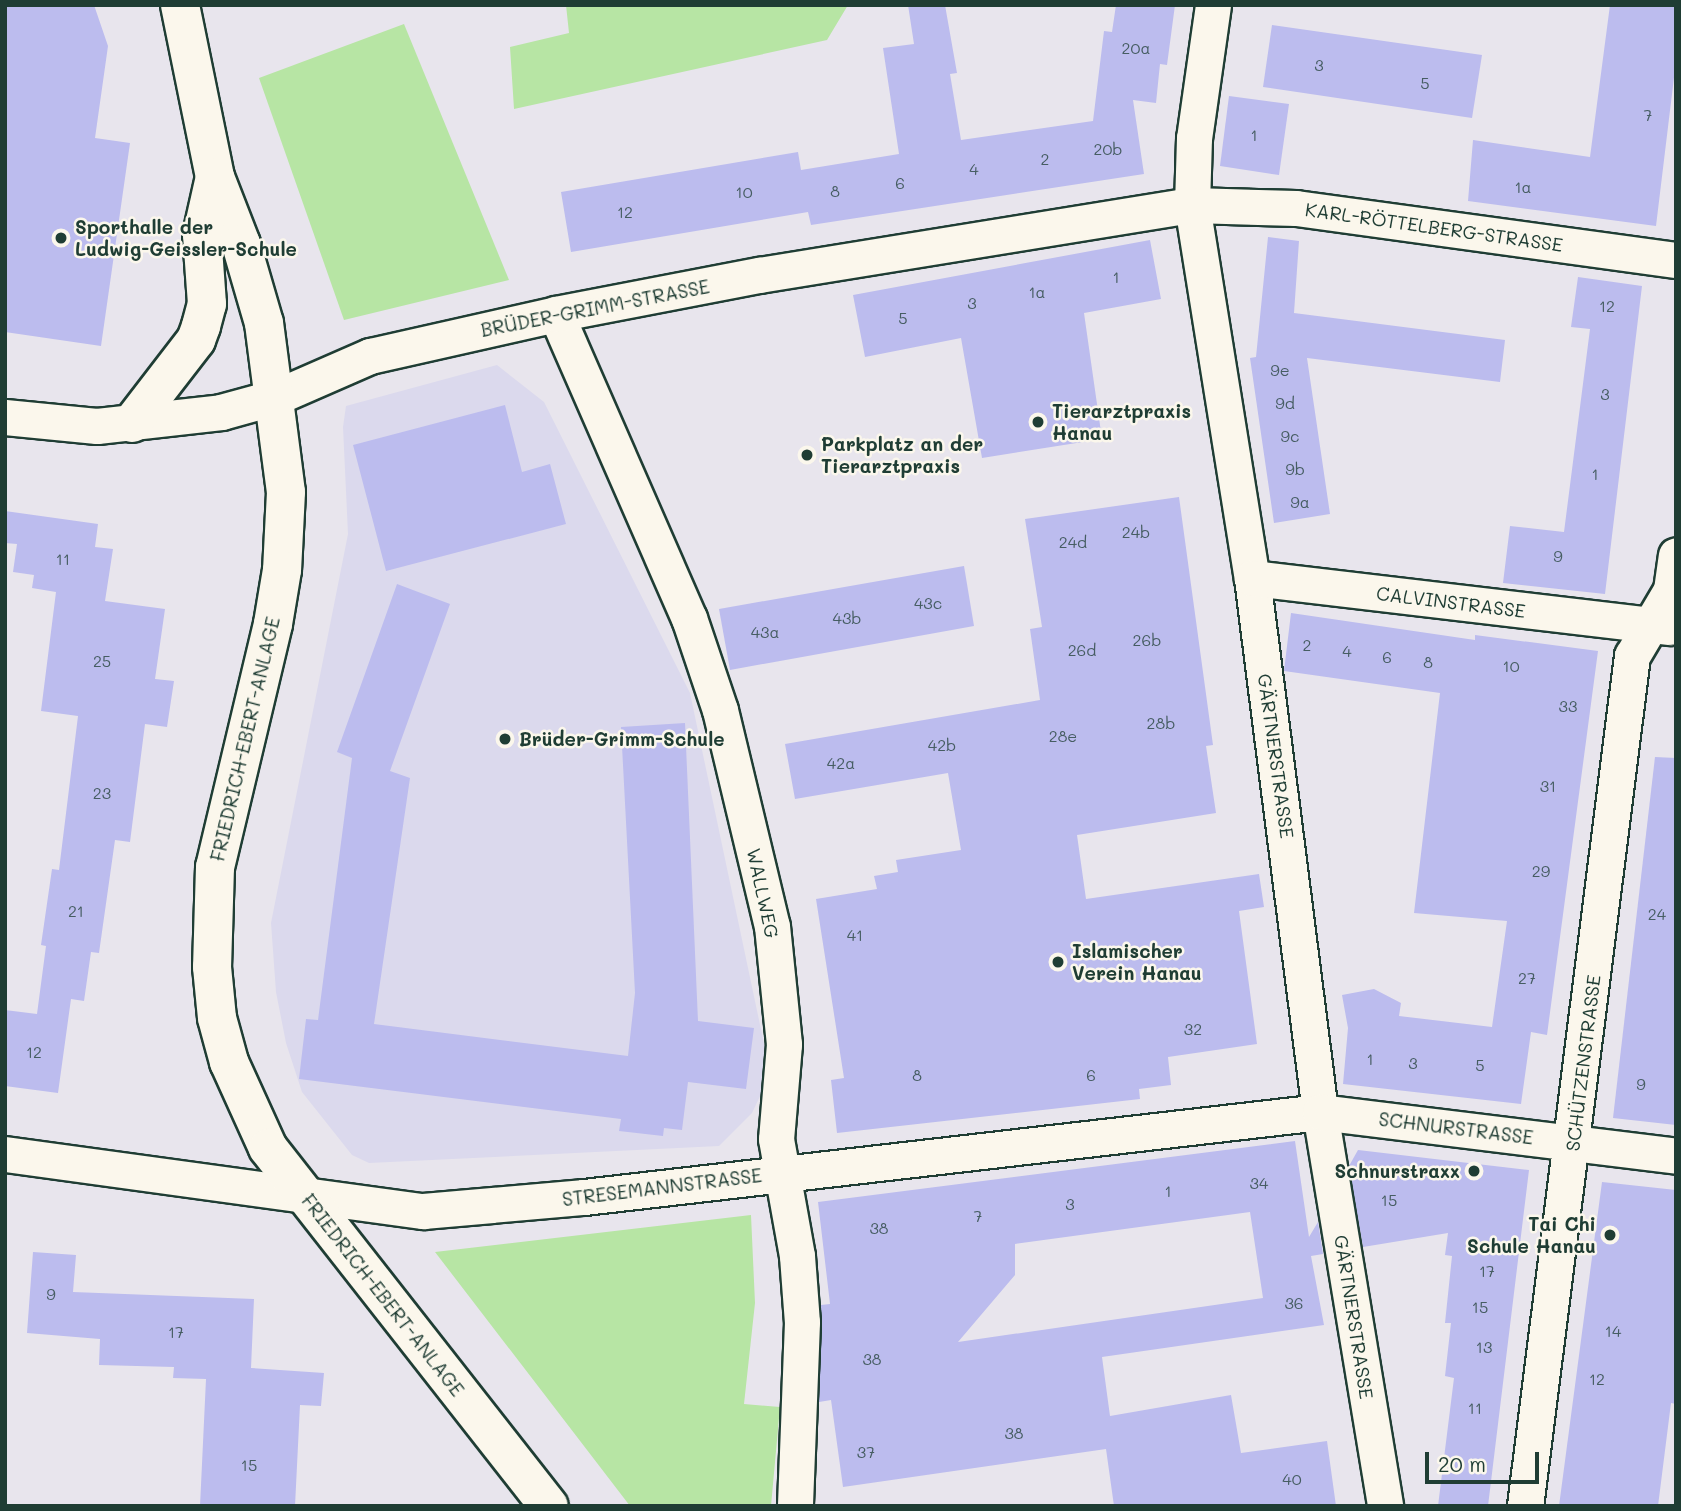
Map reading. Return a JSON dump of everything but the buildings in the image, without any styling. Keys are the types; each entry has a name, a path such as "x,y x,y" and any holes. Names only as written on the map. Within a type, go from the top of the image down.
{"main road":[{"name":"FRIEDRICH-EBERT-ANLAGE","path":"180,5 215,177 256,289 276,397 286,492 282,570 215,867 212,967 229,1062 268,1148 549,1506"},
{"path":"132,423 196,340 206,303 202,234 215,177"}],"street":[{"name":"GÄRTNERSTRASSE","path":"1213,5 1194,138 1192,205 1252,578 1320,1111 1385,1506"},
{"name":"KARL-RÖTTELBERG-STRASSE","path":"1192,205 1296,208 1676,260"},
{"name":"BRÜDER-GRIMM-STRASSE","path":"5,417 97,426 221,412 276,397 370,356 556,314 785,271 1192,205"},
{"name":"WALLWEG","path":"556,314 690,618 720,710 772,926 784,1044 776,1139 797,1256 802,1322 795,1506"},
{"name":"SCHÜTZENSTRASSE","path":"1525,1506 1573,1143 1632,656 1663,626 1676,555"},
{"name":"CALVINSTRASSE","path":"1252,578 1663,626"},
{"name":"STRESEMANNSTRASSE","path":"5,1154 423,1211 1320,1111"},
{"name":"SCHNURSTRASSE","path":"1320,1111 1676,1156"}],"shaded area":[{"name":"Brüder-Grimm-Schule","path":"497,365 544,402 690,693 767,1058 762,1092 752,1113 719,1146 369,1163 352,1155 302,1092 286,1043 276,992 271,923 348,534 343,427 346,406"}],"green space":[{"path":"566,5 848,5 827,40 514,109 510,47 569,33"},
{"path":"404,24 509,280 344,320 259,78"},
{"path":"751,1215 755,1303 744,1404 780,1407 771,1506 630,1506 435,1252"}],"place":[{"name":"Sporthalle der Ludwig-Geissler-Schule","path":"61,238"},
{"name":"Tierarztpraxis Hanau","path":"1038,422"},
{"name":"Parkplatz an der Tierarztpraxis","path":"807,455"},
{"name":"Brüder-Grimm-Schule","path":"505,739"},
{"name":"Islamischer Verein Hanau","path":"1058,962"},
{"name":"Schnurstraxx","path":"1474,1171"},
{"name":"Tai Chi Schule Hanau","path":"1610,1235"}]}
